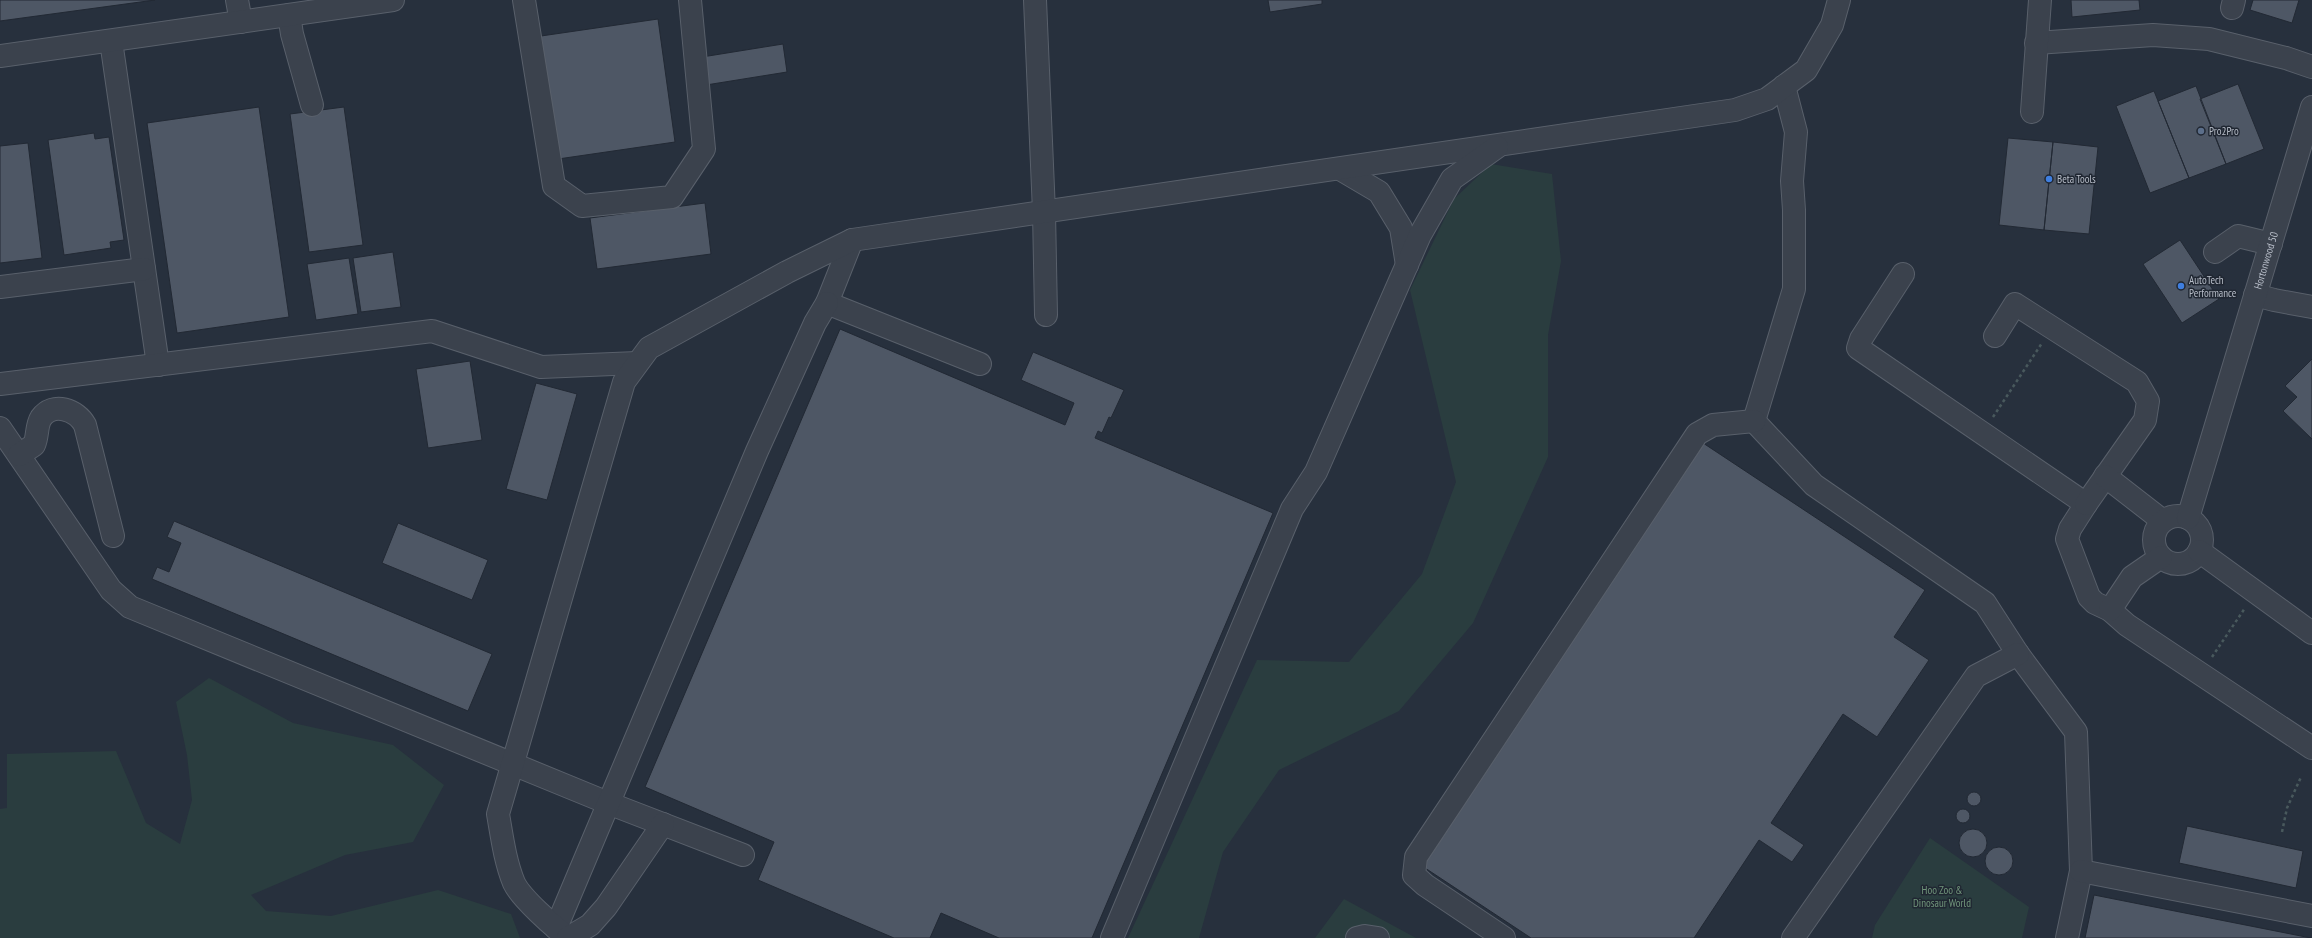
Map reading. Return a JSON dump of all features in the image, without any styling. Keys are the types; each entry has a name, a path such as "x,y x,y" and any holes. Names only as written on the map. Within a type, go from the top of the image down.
{"street":[{"path":"237,0 241,22"},
{"path":"0,56 393,0"},
{"path":"524,0 554,186 582,206 672,197 704,150 690,0"},
{"path":"1035,0 1044,212 1046,314"},
{"path":"564,934 515,884 505,855 498,814 624,382 649,348 787,272 852,240 1736,110 1767,100 1806,70 1832,24 1838,0"},
{"path":"2032,112 2040,0"},
{"path":"289,15 292,34 312,105"},
{"path":"2036,43 2153,35 2209,39 2286,58 2312,67"},
{"path":"111,40 158,365"},
{"path":"1754,421 1794,289 1794,210 1792,181 1796,132 1784,86"},
{"name":"Hortonwood 50","path":"2188,518 2312,107"},
{"path":"1112,938 1292,509 1316,472 1420,235 1452,179 1500,145"},
{"path":"1340,169 1379,192 1401,228 1407,265"},
{"path":"2216,252 2238,236 2271,244"},
{"path":"564,934 608,802 757,451 815,323 827,303 852,240"},
{"path":"0,287 144,269"},
{"path":"1903,274 1861,340 1858,348 2086,504"},
{"path":"2255,295 2312,307"},
{"path":"827,303 980,364"},
{"path":"1995,336 2015,304 2137,382 2148,401 2145,420 2105,476 2070,529 2067,539 2089,597 2095,604 2110,610 2127,625 2312,748"},
{"path":"0,384 432,331 541,367 637,363"},
{"path":"19,456 34,445 41,417 53,410 60,409 76,413 85,425 112,536"},
{"path":"1754,421 1814,485 1985,603 2018,654 2076,732 2081,871 2067,938"},
{"path":"1504,938 1419,880 1414,875 1416,857 1697,434 1712,425 1754,421"},
{"path":"0,428 111,590 130,607 608,802 743,855"},
{"path":"2105,476 2163,521"},
{"path":"2175,516 2188,518 2200,528 2202,536 2200,551 2189,562 2174,564 2160,557 2156,550 2154,538 2157,527 2163,521 2175,516"},
{"path":"2200,551 2312,633"},
{"path":"2110,610 2132,577 2160,557"},
{"path":"1793,938 1976,676 2018,654"},
{"path":"564,934 590,925 606,907 663,824"},
{"path":"2081,871 2312,916"},
{"path":"1357,938 1365,936 1378,938"}],"path":[{"path":"1982,433 2051,327"},
{"path":"2201,674 2245,608 2240,603"},
{"path":"2282,832 2287,808 2301,777"}],"green space":[{"path":"1491,164 1552,174 1561,261 1548,335 1548,457 1473,623 1399,711 1279,770 1223,852 1199,938 1128,938 1257,660 1349,662 1422,574 1456,482 1410,290 1454,199"},
{"path":"209,678 293,723 393,745 444,785 413,842 345,855 251,895 266,911 331,916 438,890 511,914 520,938 0,938 0,809 7,808 7,754 116,751 146,823 180,844 192,800 187,755 176,702"},
{"name":"Hoo Zoo & Dinosaur World","path":"1930,838 2029,907 2022,938 1872,938 1875,925"},
{"path":"1344,899 1416,938 1315,938"}],"building":[{"path":"0,0 155,0 0,21"},
{"path":"1268,0 1322,0 1322,4 1270,12"},
{"path":"2071,0 2139,0 2140,10 2072,17"},
{"path":"2253,0 2299,0 2292,23 2250,10"},
{"path":"658,19 675,142 558,159 541,36"},
{"path":"783,44 787,72 706,85 702,57"},
{"path":"2238,84 2264,149 2226,164 2200,99"},
{"path":"2196,86 2226,164 2189,178 2158,101"},
{"path":"2154,91 2189,178 2150,193 2116,106"},
{"path":"259,107 289,317 177,333 147,123"},
{"path":"344,107 363,245 309,252 290,114"},
{"path":"94,133 95,139 109,137 124,240 110,242 111,248 64,255 48,140"},
{"path":"2008,138 2053,142 2044,230 1999,225"},
{"path":"2053,142 2098,147 2089,234 2044,230"},
{"path":"28,143 42,258 0,263 0,146"},
{"path":"705,203 711,254 597,269 590,218"},
{"path":"2180,240 2219,299 2182,323 2143,264"},
{"path":"393,252 401,307 361,312 353,258"},
{"path":"349,258 358,314 316,320 307,264"},
{"path":"840,329 1065,425 1074,403 1021,380 1033,352 1124,390 1102,433 1098,431 1095,438 1273,513 1092,938 999,938 941,913 930,938 894,938 758,880 774,842 645,787"},
{"path":"2312,359 2312,439 2283,411 2297,397 2285,386"},
{"path":"470,361 482,440 428,448 416,369"},
{"path":"536,383 577,394 547,500 506,489"},
{"path":"1700,441 1925,590 1894,637 1929,660 1877,737 1843,714 1771,823 1804,845 1792,862 1759,840 1694,938 1531,938 1419,864"},
{"path":"174,521 492,654 468,711 152,579 157,567 169,572 181,543 167,537"},
{"path":"398,523 488,560 472,600 382,563"},
{"path":"1971,792 1977,792 1981,796 1981,802 1977,806 1971,806 1967,802 1967,796"},
{"path":"1960,809 1966,809 1970,813 1970,819 1966,823 1960,823 1956,819 1956,813"},
{"path":"2187,826 2303,851 2296,888 2179,863"},
{"path":"1973,829 1983,833 1987,843 1983,853 1973,857 1963,853 1959,843 1963,833"},
{"path":"1999,847 2009,851 2013,861 2009,871 1999,875 1989,871 1985,861 1989,851"},
{"path":"2094,895 2311,938 2085,938"}],"place":[{"name":"Pro2Pro","path":"2201,131"},
{"name":"Beta Tools","path":"2049,179"},
{"name":"AutoTech Performance","path":"2181,286"}]}
